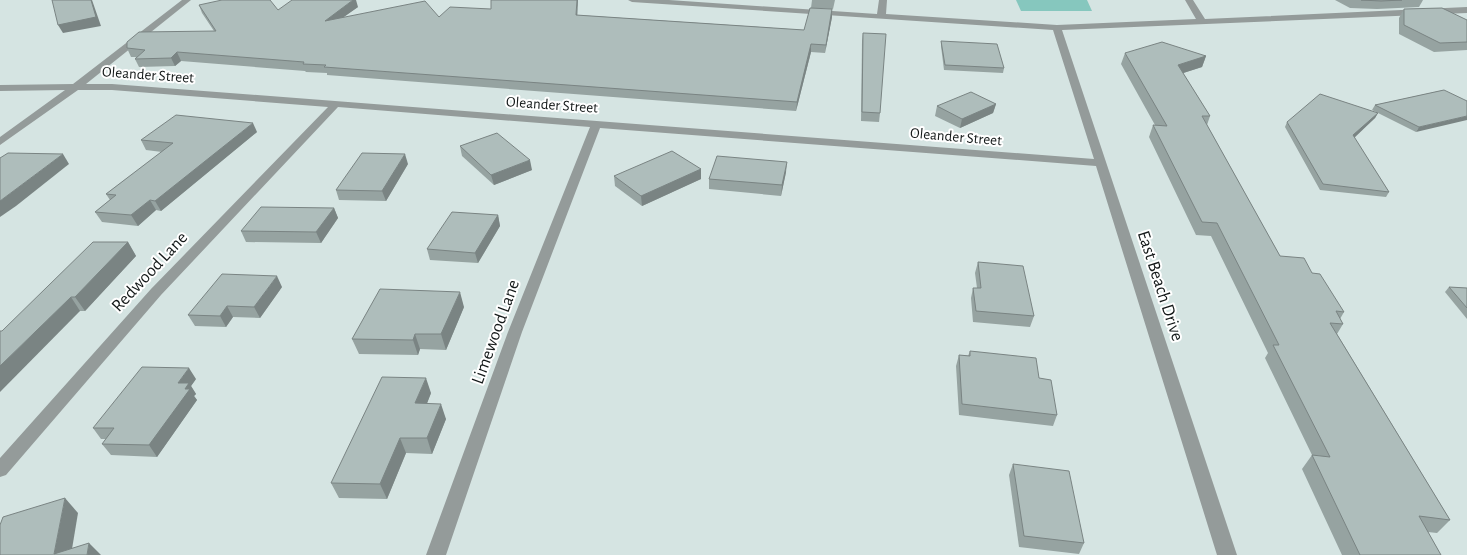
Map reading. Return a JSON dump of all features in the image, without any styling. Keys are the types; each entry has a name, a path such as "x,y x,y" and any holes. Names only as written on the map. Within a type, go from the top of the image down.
{"street":[{"path":"0,142 76,87 187,0"},
{"path":"632,0 686,2 1057,28 1467,10"},
{"path":"881,17 883,0"},
{"path":"1189,0 1203,23"},
{"name":"East Beach Drive","path":"1057,28 1227,555"},
{"name":"Oleander Street","path":"0,88 112,87 1101,163"},
{"name":"Redwood Lane","path":"0,470 156,292 335,105"},
{"name":"Limewood Lane","path":"436,555 516,332 596,124"}],"green space":[{"path":"1016,0 1087,0 1092,11 1021,11"}],"building":[{"path":"52,0 91,0 96,17 58,25"},
{"path":"222,0 270,0 278,10 292,0 353,0 325,21 425,1 439,17 450,7 491,9 491,0 577,0 576,15 804,30 810,8 832,9 826,45 811,44 797,102 324,67 326,65 303,64 304,62 177,52 171,58 135,59 145,50 127,48 127,42 139,32 216,31 199,5"},
{"path":"1361,0 1402,0 1381,1"},
{"path":"1442,8 1467,20 1467,42 1440,43 1404,25 1404,9"},
{"path":"863,33 886,34 880,113 862,112"},
{"path":"941,41 997,44 1004,68 945,65"},
{"path":"1162,42 1206,56 1178,65 1210,116 1202,116 1280,256 1304,258 1312,273 1320,274 1344,312 1336,311 1343,324 1330,323 1450,520 1419,516 1441,555 1360,555 1312,455 1330,457 1273,345 1279,345 1217,223 1202,222 1153,125 1167,126 1125,53"},
{"path":"1444,90 1467,101 1467,116 1419,127 1375,105"},
{"path":"971,92 996,104 962,119 937,106"},
{"path":"1320,94 1378,113 1353,135 1389,192 1323,184 1287,122"},
{"path":"176,115 253,123 155,201 150,200 131,215 95,212 116,195 106,194 173,143 141,140"},
{"path":"497,133 530,160 491,175 460,146"},
{"path":"672,151 701,169 641,196 614,176"},
{"path":"8,153 63,154 0,201 0,158"},
{"path":"362,153 405,154 382,191 336,190"},
{"path":"717,156 787,162 782,185 709,179"},
{"path":"261,207 334,208 316,232 241,231"},
{"path":"452,212 498,215 475,253 427,249"},
{"path":"93,242 128,242 75,297 71,297 0,366 0,331"},
{"path":"978,262 1023,266 1034,316 976,311 973,288 981,288"},
{"path":"222,274 277,276 254,307 227,306 220,316 188,315"},
{"path":"1449,287 1467,288 1467,308"},
{"path":"380,289 460,292 441,334 415,334 413,340 352,339"},
{"path":"970,351 1036,358 1039,378 1051,380 1057,415 962,404 959,355 970,356"},
{"path":"142,367 189,368 178,383 189,383 185,389 190,389 149,445 102,444 114,428 93,428"},
{"path":"382,377 426,378 415,403 441,404 427,438 400,438 380,484 331,483"},
{"path":"1013,464 1069,471 1084,543 1024,536"},
{"path":"65,498 54,554 89,543 87,555 0,555 0,525 3,517"}]}
